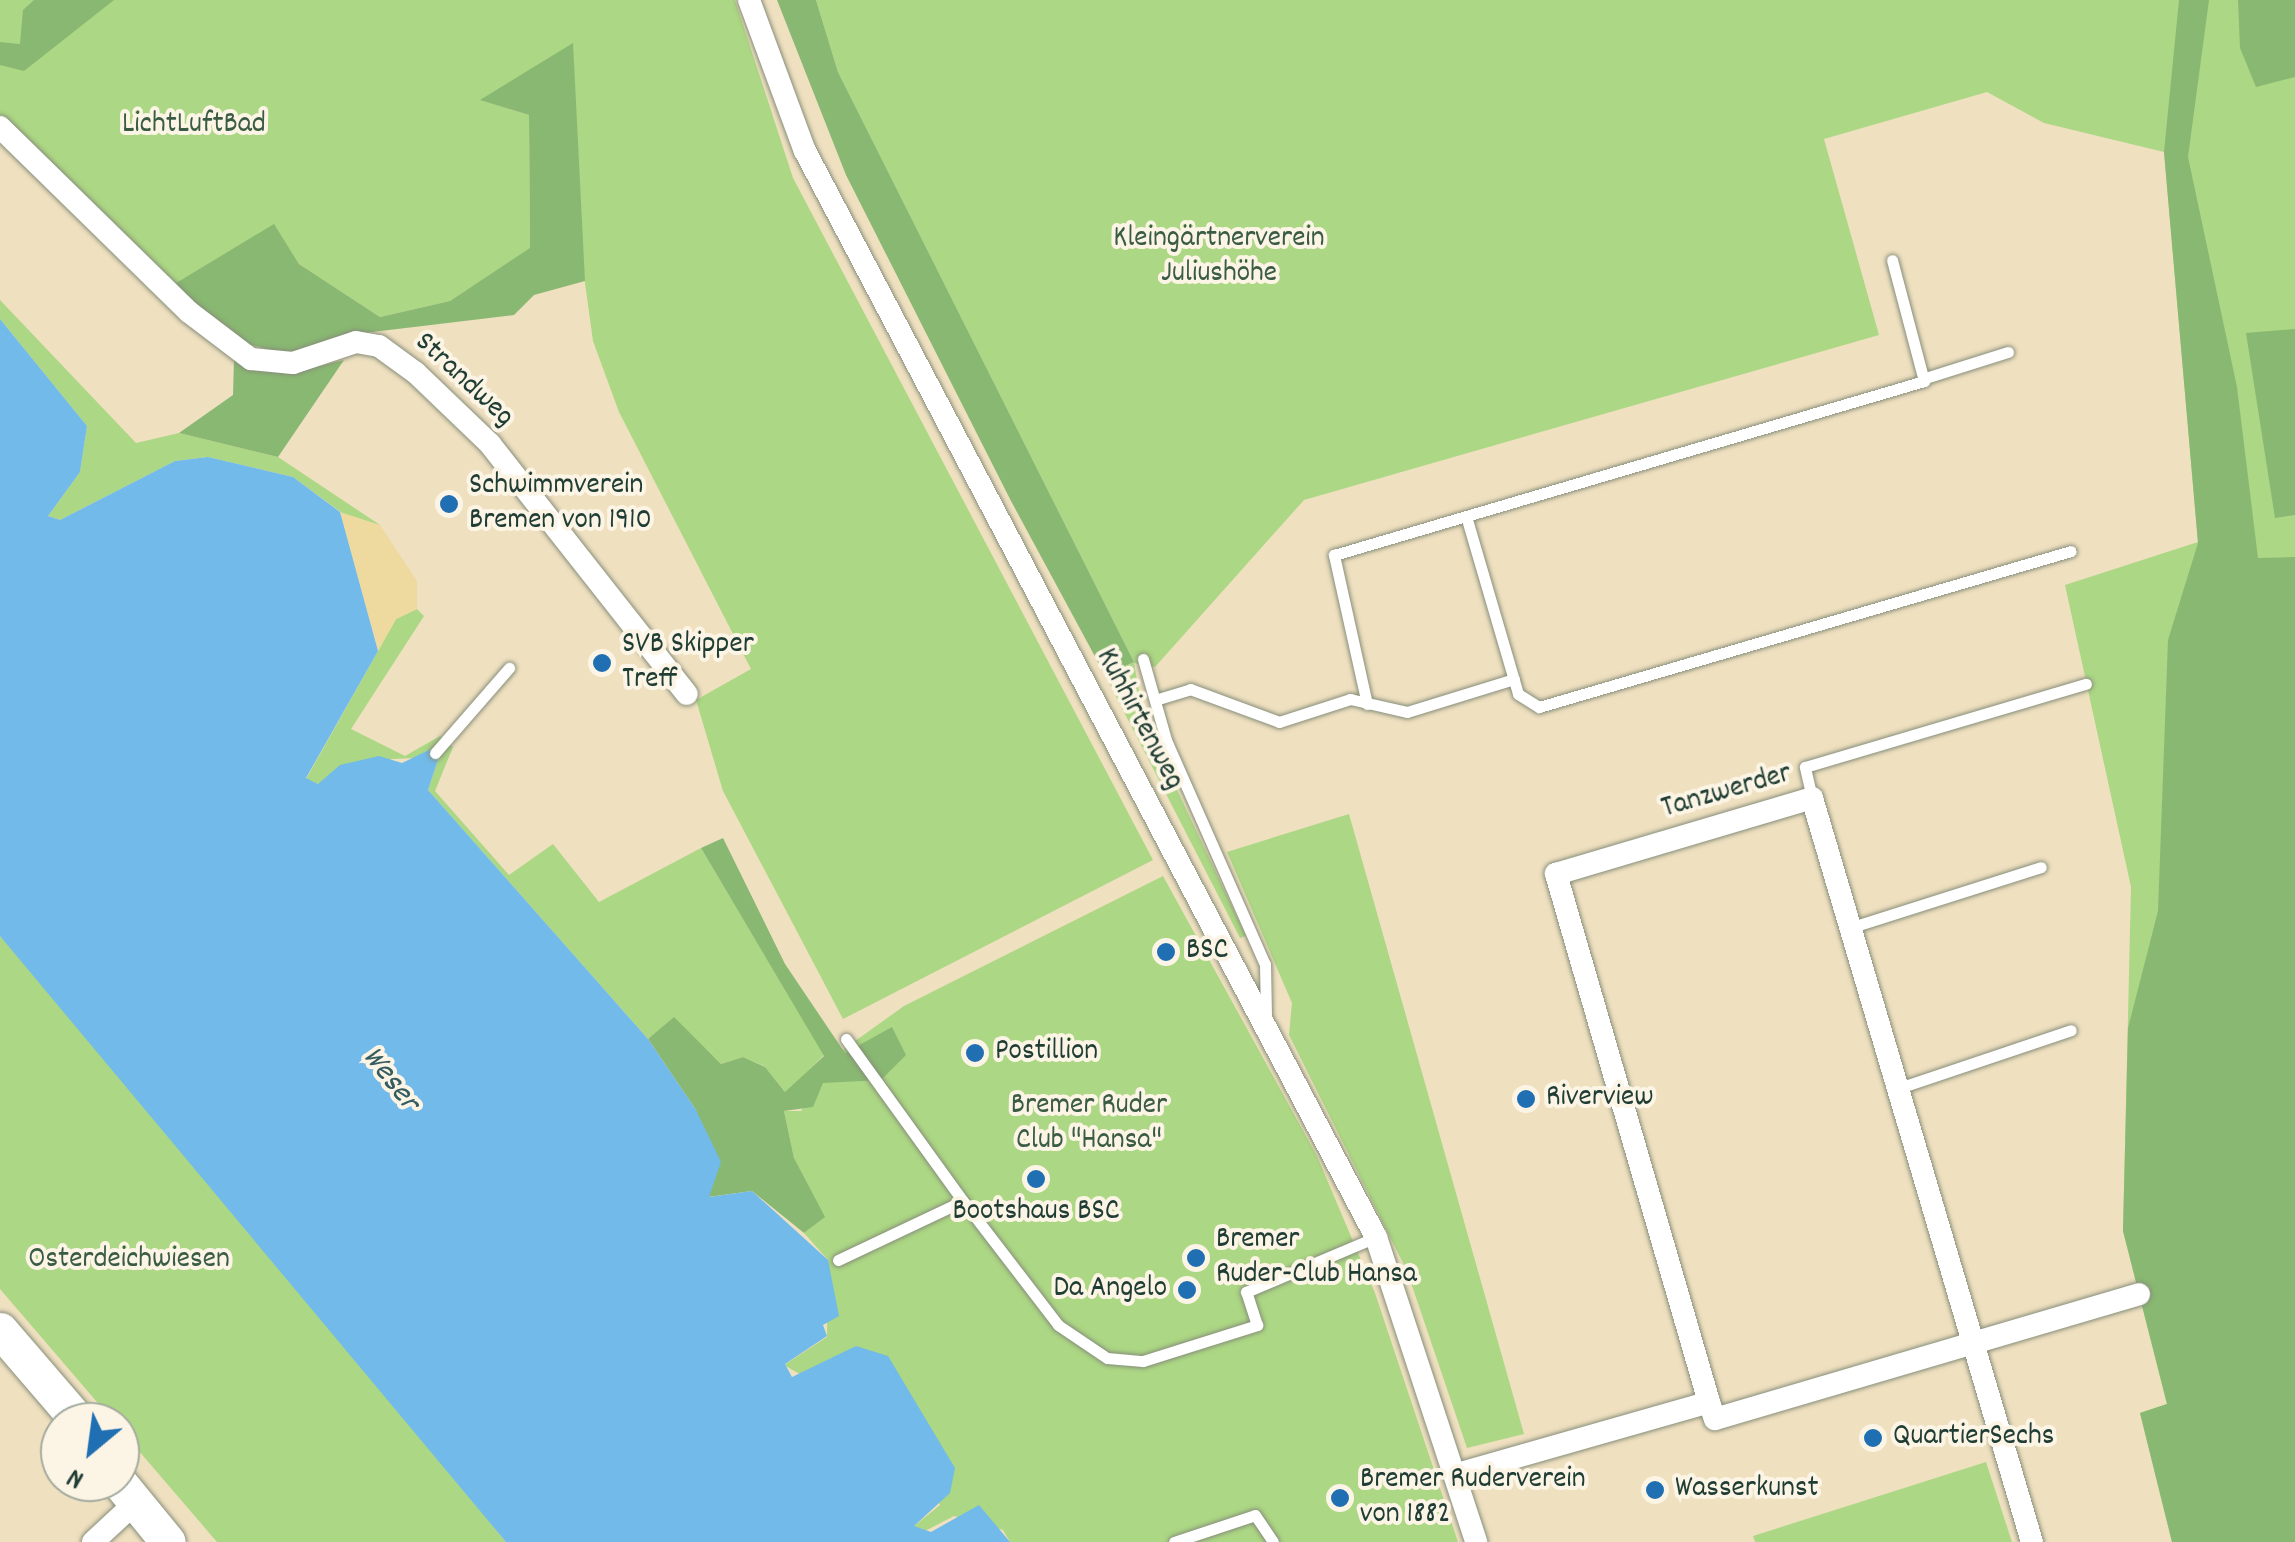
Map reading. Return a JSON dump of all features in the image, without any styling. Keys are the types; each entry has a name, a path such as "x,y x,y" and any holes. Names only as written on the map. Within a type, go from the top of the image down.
{"main road":[{"path":"0,1330 62,1402"},
{"path":"136,1502 168,1542"}],"street":[{"name":"Kuhhirtenweg","path":"749,0 805,150 1376,1237 1476,1542"},
{"name":"Strandweg","path":"0,126 189,312 252,359 293,363 356,342 379,346 416,373 490,444 687,694"},
{"name":"Tanzwerder","path":"1708,1402 1556,874 1812,798 1902,1087 1970,1342 2032,1542"},
{"path":"1456,1474 1708,1402 1715,1419 2139,1294"},
{"path":"93,1542 121,1502"}],"lane":[{"path":"1892,260 1925,378"},
{"path":"1367,704 1331,558 2008,352"},
{"path":"1466,516 1514,679 1525,700 1548,707 2071,551"},
{"path":"1143,659 1155,700 1265,964 1266,1026"},
{"path":"435,753 509,668"},
{"path":"1155,700 1190,688 1279,722 1350,699 1407,712 1514,679"},
{"path":"1812,798 1805,767 2086,684"},
{"path":"1852,926 2042,867"},
{"path":"1902,1087 2071,1030"},
{"path":"846,1038 1058,1325 1107,1358 1142,1361 1257,1325 1246,1292 1376,1237"},
{"path":"838,1260 963,1201"},
{"path":"1174,1542 1255,1515 1273,1542"}],"green space":[{"name":"LichtLuftBad","path":"0,0 735,0 793,178 1153,860 843,1019 723,791 696,700 751,669 619,412 593,341 574,203 573,44 481,100 529,115 530,249 450,301 380,317 299,264 274,225 171,286 0,120"},
{"path":"34,0 114,0 24,71 0,65 0,42 20,44 23,10"},
{"path":"777,0 816,0 838,72 1134,662 1105,675 1011,501 846,175"},
{"name":"Kleingärtnerverein Juliushöhe","path":"816,0 2295,0 2295,1542 2172,1542 2140,1413 2167,1404 2123,1231 2131,887 2065,585 2198,542 2164,152 2044,123 1987,92 1824,139 1879,335 1304,500 1155,667 1134,663 1144,720 1246,936 1240,938 1105,675 1134,662 838,72"},
{"path":"2179,0 2209,0 2188,157 2237,387 2258,558 2295,557 2295,1542 2172,1542 2140,1413 2167,1404 2123,1231 2128,1028 2158,911 2168,640 2198,543 2164,152"},
{"path":"2238,0 2295,0 2295,77 2256,87 2240,48"},
{"path":"573,43 585,281 534,295 514,315 364,333 289,355 244,343 171,286 274,224 299,264 380,317 450,301 530,248 529,115 480,100"},
{"path":"0,300 136,443 179,433 278,457 380,525 353,521 293,477 208,457 175,461 60,520 48,516 80,472 87,426 0,319"},
{"path":"2295,329 2295,515 2275,518 2246,333"},
{"path":"234,359 288,374 344,360 278,457 179,433 233,395"},
{"path":"417,609 424,616 351,729 405,756 440,736 453,747 435,791 509,875 553,844 599,902 701,848 824,1055 786,1093 764,1066 743,1057 721,1064 674,1018 648,1039 428,790 439,757 392,759 318,784 306,779 396,619"},
{"path":"1349,814 1524,1434 1467,1448 1407,1271 1289,1035 1292,1003 1227,852"},
{"path":"723,838 785,964 845,1053 892,1027 906,1055 881,1080 823,1083 813,1107 784,1111 794,1158 825,1217 804,1233 752,1191 708,1197 696,1110 648,1039 674,1017 721,1064 743,1057 765,1067 785,1092 824,1056 701,848"},
{"name":"Bremer Ruder Club \"Hansa\"","path":"1163,876 1317,1156 1375,1293 1458,1542 1010,1542 1003,1530 954,1516 923,1532 914,1526 940,1505 856,1346 803,1376 784,1365 827,1337 828,1260 804,1233 823,1218 794,1158 784,1111 801,1111 837,1054 904,1006"},
{"name":"Osterdeichwiesen","path":"0,936 75,1015 506,1542 217,1542 140,1452 140,1402 97,1402 0,1289"},
{"path":"1986,1462 2012,1542 1755,1542 1753,1536"}],"sand":[{"path":"340,512 380,525 417,581 417,609 396,619 378,651"}],"water":[{"name":"Weser","path":"0,319 87,426 80,472 48,516 60,520 175,461 208,457 293,477 340,512 378,651 306,778 318,784 340,765 379,756 402,763 431,749 439,757 428,790 648,1039 696,1110 721,1162 709,1197 752,1191 828,1260 839,1316 823,1325 827,1336 785,1364 792,1377 856,1346 888,1356 955,1468 950,1493 914,1526 931,1532 979,1505 1010,1542 506,1542 0,936"}],"place":[{"name":"Schwimmverein Bremen von 1910","path":"449,504"},
{"name":"SVB Skipper Treff","path":"602,663"},
{"name":"BSC","path":"1166,952"},
{"name":"Postillion","path":"975,1053"},
{"name":"Riverview","path":"1526,1099"},
{"name":"Bootshaus BSC","path":"1036,1179"},
{"name":"Bremer Ruder-Club Hansa","path":"1196,1258"},
{"name":"Da Angelo","path":"1187,1290"},
{"name":"QuartierSechs","path":"1873,1438"},
{"name":"Wasserkunst","path":"1655,1490"},
{"name":"Bremer Ruderverein von 1882","path":"1340,1498"}]}
